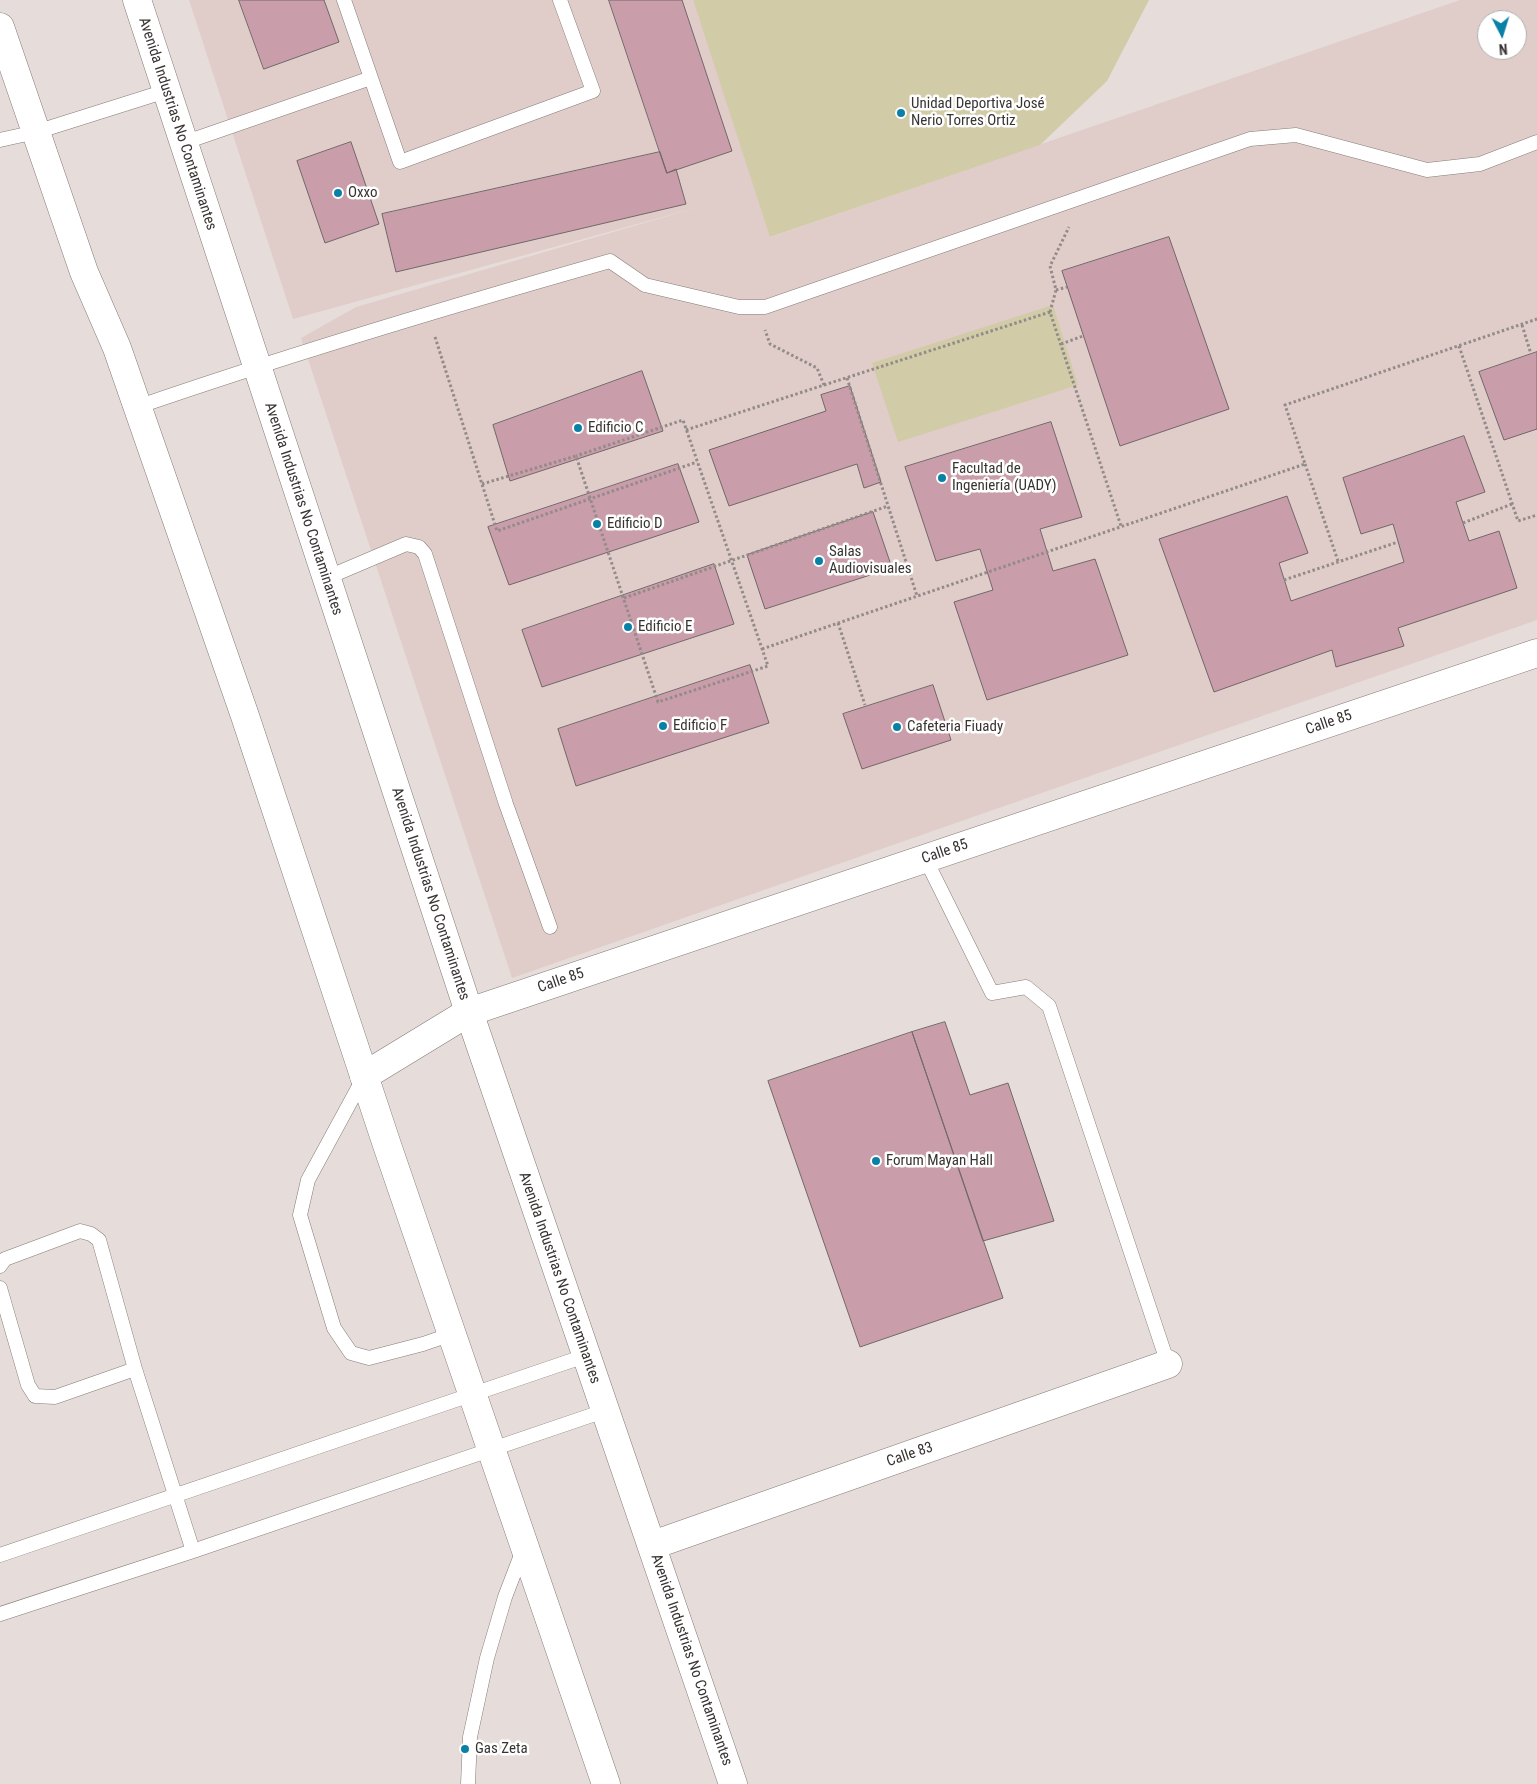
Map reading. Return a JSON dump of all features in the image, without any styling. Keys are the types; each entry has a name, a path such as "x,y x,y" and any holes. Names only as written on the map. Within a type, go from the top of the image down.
{"main road":[{"name":"Avenida Industrias No Contaminantes","path":"137,0 469,1012 604,1411 653,1545 733,1784"},
{"path":"0,27 84,272 117,348 245,716 364,1076 606,1784"},
{"name":"Calle 85","path":"364,1076 469,1012 1537,653"},
{"name":"Calle 83","path":"653,1545 1168,1364"}],"lane":[{"path":"344,0 400,162 593,92 560,0"},
{"path":"183,143 371,78"},
{"path":"0,140 36,132 166,91"},
{"path":"138,407 256,366 427,313 610,261 645,285 739,307 765,307 1250,139 1296,135 1427,170 1480,164 1537,142"},
{"path":"326,578 406,544 419,547 424,554 506,804 550,927"},
{"path":"926,858 992,993 1026,987 1049,1006 1168,1364"},
{"path":"364,1076 308,1180 300,1215 334,1328 351,1353 369,1358 423,1344 452,1334"},
{"path":"0,1266 5,1259 80,1231 91,1234 99,1240 135,1368 193,1551"},
{"path":"0,1288 28,1385 35,1396 55,1398 135,1368"},
{"path":"0,1555 586,1356"},
{"path":"0,1614 193,1551 604,1411"},
{"path":"468,1784 470,1737 487,1658 505,1597 525,1546"}],"path":[{"path":"1085,196 1050,266 1056,290 1050,312 1121,526"},
{"path":"1056,290 1067,287"},
{"path":"757,307 770,344 817,368 824,385"},
{"path":"686,430 1050,312"},
{"path":"427,313 497,531 697,462"},
{"path":"1338,561 1286,405 1537,319"},
{"path":"1522,325 1531,354"},
{"path":"1060,344 1083,336"},
{"path":"1459,346 1518,521 1537,515"},
{"path":"847,377 917,596"},
{"path":"482,484 576,456 683,420 768,666 658,702 576,456"},
{"path":"762,649 1305,464"},
{"path":"1463,523 1512,504"},
{"path":"624,598 888,506"},
{"path":"1284,580 1398,542"},
{"path":"838,623 865,705"}],"shaded area":[{"name":"Facultad de Ingeniería (UADY)","path":"189,0 693,0 771,237 1460,0 1537,0 1537,620 512,978 301,338 356,307 699,207 293,319"},
{"name":"Unidad Deportiva José Nerio Torres Ortiz","path":"693,0 1149,0 1107,81 1040,145 770,237"},
{"path":"1053,305 1078,385 898,442 872,363"}],"building":[{"path":"239,0 324,0 339,42 264,69"},
{"path":"609,0 682,0 732,151 667,173"},
{"name":"Oxxo","path":"351,142 379,224 325,243 297,161"},
{"path":"660,152 667,173 676,169 686,204 396,272 382,214"},
{"path":"1169,237 1229,409 1120,446 1062,271"},
{"path":"1537,352 1537,429 1504,440 1479,372"},
{"name":"Edificio C","path":"642,371 663,431 510,481 493,425"},
{"path":"850,386 881,482 864,488 857,464 729,506 709,450 826,411 821,395"},
{"path":"1051,422 1082,517 1040,529 1053,571 1095,559 1128,655 987,700 954,602 993,590 980,549 936,561 905,467"},
{"path":"1464,436 1485,492 1456,502 1469,541 1499,531 1517,588 1398,628 1404,646 1336,667 1332,650 1214,692 1159,539 1287,496 1308,553 1279,563 1291,601 1404,562 1393,524 1361,534 1343,478"},
{"name":"Edificio D","path":"678,464 699,522 509,585 488,527"},
{"name":"Salas Audiovisuales","path":"873,512 892,568 765,609 747,555"},
{"name":"Edificio E","path":"714,564 734,624 542,687 522,630"},
{"name":"Edificio F","path":"750,665 769,723 576,786 558,729"},
{"name":"Cafeteria Fiuady","path":"933,685 951,740 862,769 843,714"},
{"path":"945,1022 970,1095 1008,1083 1054,1221 983,1241 912,1032"},
{"name":"Forum Mayan Hall","path":"912,1032 1003,1298 860,1347 768,1081"}],"place":[{"name":"Unidad Deportiva José Nerio Torres Ortiz","path":"901,113"},
{"name":"Oxxo","path":"338,193"},
{"name":"Edificio C","path":"578,428"},
{"name":"Facultad de Ingeniería (UADY)","path":"942,478"},
{"name":"Edificio D","path":"597,524"},
{"name":"Salas Audiovisuales","path":"819,561"},
{"name":"Edificio E","path":"628,627"},
{"name":"Edificio F","path":"663,726"},
{"name":"Cafeteria Fiuady","path":"897,727"},
{"name":"Forum Mayan Hall","path":"876,1161"},
{"name":"Gas Zeta","path":"465,1749"}]}
